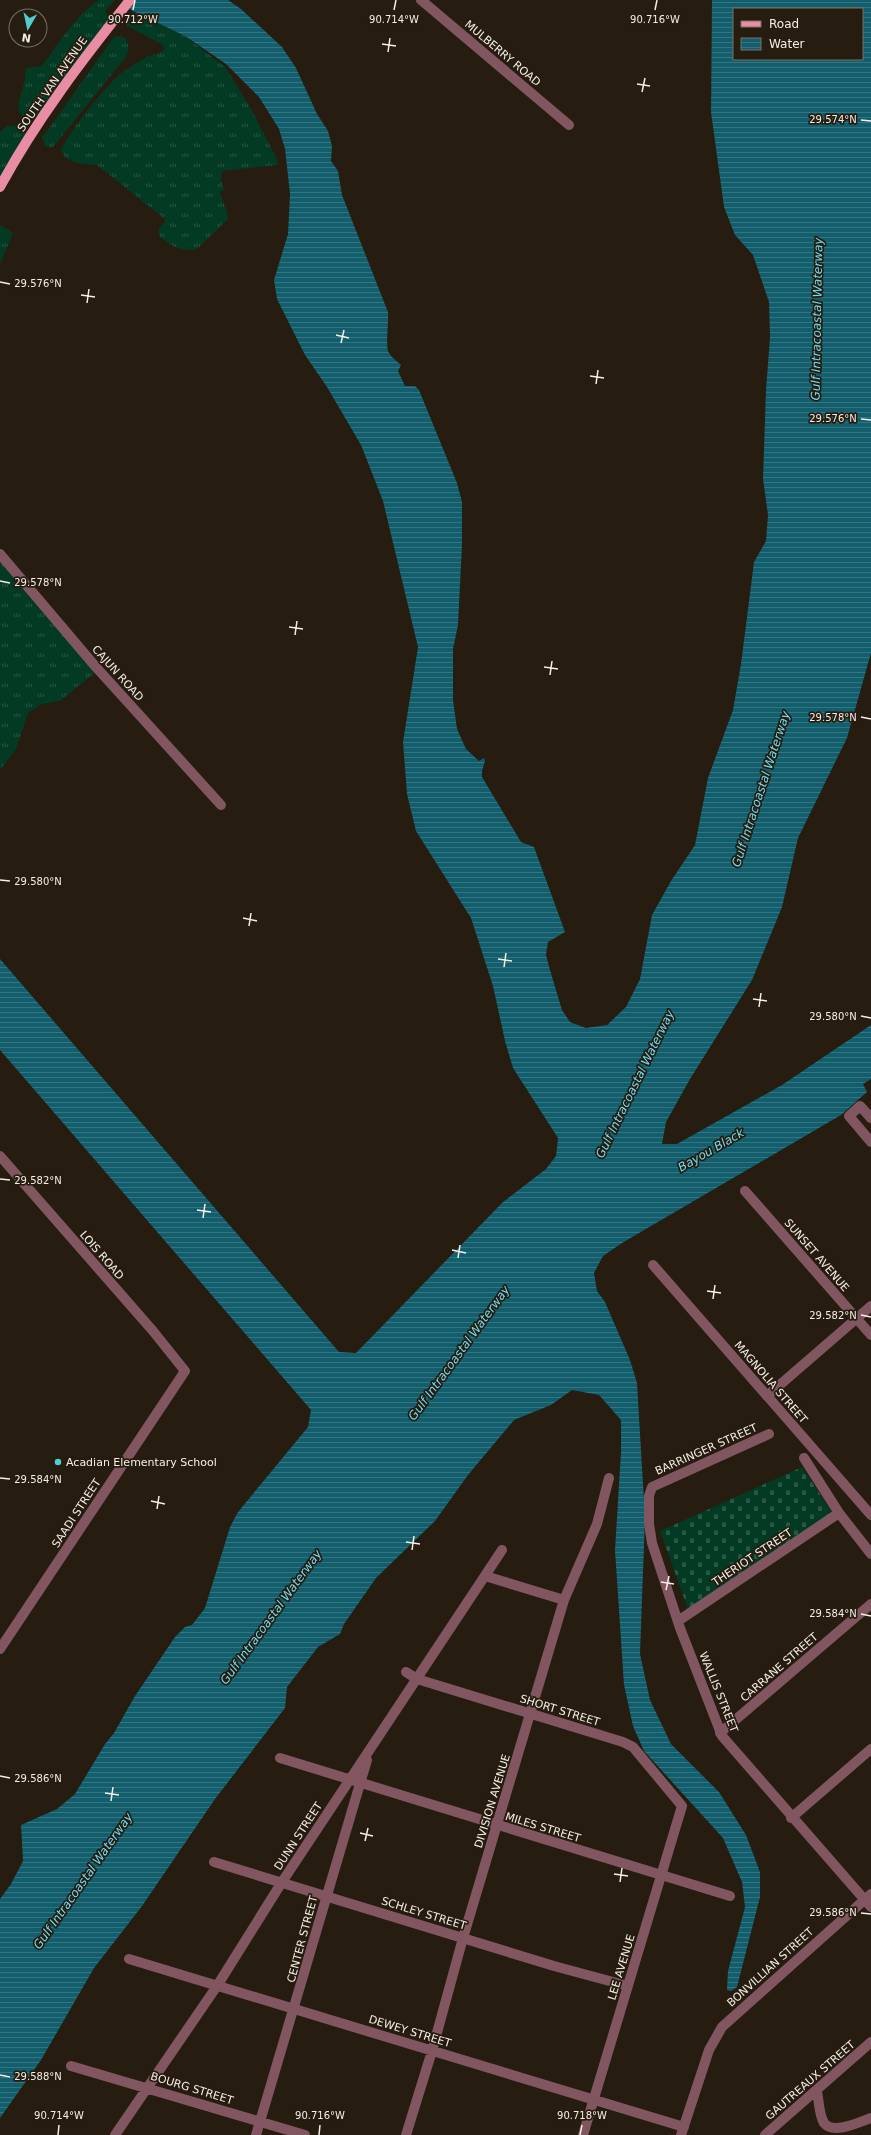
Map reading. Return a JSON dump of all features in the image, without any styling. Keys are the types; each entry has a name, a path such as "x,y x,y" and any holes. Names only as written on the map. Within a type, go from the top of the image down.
{"main road":[{"name":"SOUTH VAN AVENUE","path":"0,187 26,142 53,101 81,61 130,0"}],"street":[{"name":"MULBERRY ROAD","path":"421,0 569,125"},
{"name":"CAJUN ROAD","path":"0,554 95,666 221,805"},
{"path":"871,1118 860,1106 849,1116 871,1142"},
{"name":"LOIS ROAD","path":"0,1156 153,1331 185,1371"},
{"name":"SUNSET AVENUE","path":"745,1191 871,1335"},
{"name":"MAGNOLIA STREET","path":"653,1265 871,1515"},
{"path":"767,1396 871,1306"},
{"name":"SAADI STREET","path":"1,1645 185,1371"},
{"name":"BARRINGER STREET","path":"652,1487 769,1434"},
{"path":"804,1458 839,1513 871,1554"},
{"name":"DIVISION AVENUE","path":"406,2135 564,1600 597,1524 609,1478"},
{"name":"WALLIS STREET","path":"652,1487 649,1496 649,1524 652,1543 678,1621 720,1733 728,1746 791,1818 869,1900"},
{"name":"THERIOT STREET","path":"678,1621 839,1513"},
{"name":"DUNN STREET","path":"115,2135 146,2087 217,1986 282,1882 502,1550"},
{"path":"485,1576 564,1600"},
{"name":"CARRANE STREET","path":"720,1733 871,1604"},
{"name":"SHORT STREET","path":"406,1672 417,1679 623,1742 634,1747 682,1806"},
{"name":"CENTER STREET","path":"256,2135 295,2008 326,1896 370,1749"},
{"path":"791,1818 871,1749"},
{"name":"MILES STREET","path":"280,1758 360,1784 730,1896"},
{"name":"LEE AVENUE","path":"582,2135 682,1806"},
{"name":"SCHLEY STREET","path":"214,1862 463,1938 628,1986"},
{"name":"BONVILLIAN STREET","path":"682,2131 707,2055 722,2027 869,1900"},
{"name":"DEWEY STREET","path":"129,1959 295,2008 593,2100 682,2131"},
{"name":"GAUTREAUX STREET","path":"765,2135 817,2092 871,2042"},
{"name":"BOURG STREET","path":"71,2066 305,2135"},
{"path":"817,2092 824,2124 831,2129 840,2130 871,2118"}],"green space":[{"path":"99,0 115,0 105,11 110,18 37,117 28,118 23,116 18,108 26,68 42,66 75,21"},
{"path":"132,11 185,36 225,67 250,107 277,159 278,165 222,171 221,179 224,190 220,192 228,219 197,249 182,249 167,242 159,236 159,227 165,222 165,219 97,165 82,164 71,161 63,155 61,151 79,121 99,96 117,77 141,60 164,50 163,45 127,26"},
{"path":"120,36 126,38 128,43 128,51 125,58 54,146 51,148 45,146 42,138 114,37"},
{"path":"16,125 26,134 0,178 0,132 5,127"},
{"path":"0,225 13,233 0,264"},
{"path":"0,559 97,671 60,701 42,704 28,713 16,749 0,770"},
{"path":"802,1467 833,1514 688,1609 660,1531"}],"water":[{"path":"123,0 228,0 241,9 282,47 296,68 317,114 328,131 332,146 331,161 338,171 342,195 388,312 387,340 389,353 401,365 398,371 405,386 415,386 419,390 457,483 462,502 462,545 458,625 453,649 453,700 457,729 466,749 479,761 484,758 485,761 482,777 521,842 534,847 565,932 548,942 546,955 550,970 562,1010 570,1022 586,1028 607,1025 626,1007 640,979 652,915 671,881 695,845 708,778 733,710 741,664 754,562 766,541 768,515 763,479 766,390 770,337 769,302 753,255 735,235 724,207 711,112 712,0 871,0 871,653 847,738 798,838 782,907 752,980 690,1079 666,1122 662,1144 677,1144 782,1085 871,1025 871,1079 863,1084 867,1092 841,1115 622,1243 603,1256 594,1273 597,1291 605,1302 630,1360 637,1383 645,1518 640,1654 650,1700 671,1744 719,1792 746,1835 760,1872 760,1897 737,1987 731,1991 727,1990 728,1971 745,1907 742,1882 723,1838 644,1751 633,1726 624,1685 615,1550 621,1452 621,1420 599,1395 572,1390 551,1405 514,1420 468,1475 435,1521 376,1578 344,1624 340,1634 318,1647 287,1687 285,1708 215,1799 142,1906 94,1968 41,2060 0,2118 0,1899 11,1884 23,1861 21,1825 57,1809 75,1794 105,1744 114,1733 135,1696 175,1637 185,1627 192,1625 205,1608 230,1527 238,1512 308,1427 311,1410 0,1050 0,959 339,1352 356,1353 503,1202 546,1169 556,1156 558,1138 513,1068 505,1041 493,986 471,918 416,831 407,794 403,742 418,647 383,501 361,445 327,387 305,355 277,299 274,280 288,234 290,194 285,149 279,129 259,97 226,64 185,36 131,10"}],"place":[{"name":"Acadian Elementary School","path":"58,1462"}],"water label":[{"name":"Gulf Intracoastal Waterway","path":"817,319"},
{"name":"Gulf Intracoastal Waterway","path":"761,789"},
{"name":"Gulf Intracoastal Waterway","path":"635,1084"},
{"name":"Bayou Black","path":"711,1150"},
{"name":"Gulf Intracoastal Waterway","path":"459,1353"},
{"name":"Gulf Intracoastal Waterway","path":"271,1617"},
{"name":"Gulf Intracoastal Waterway","path":"83,1881"}]}
